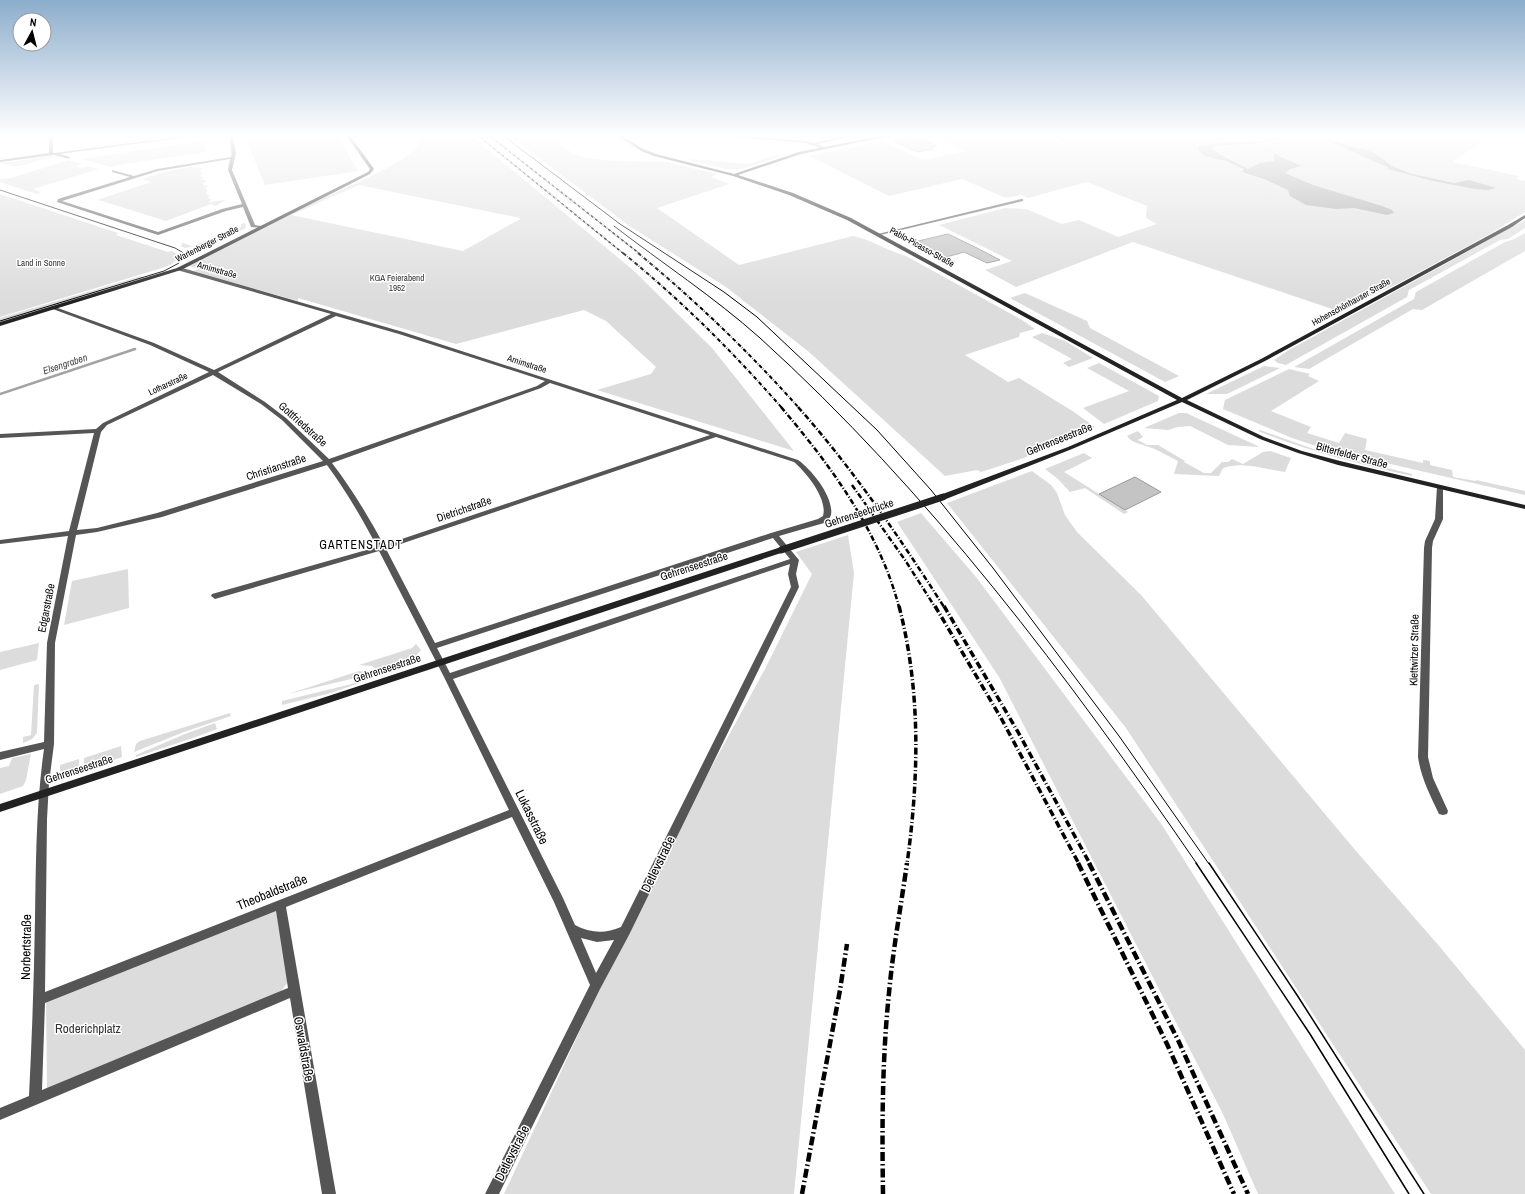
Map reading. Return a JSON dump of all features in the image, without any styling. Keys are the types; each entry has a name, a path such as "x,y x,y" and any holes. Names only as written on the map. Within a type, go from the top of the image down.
{"main road":[{"name":"Wartenberger Straße","path":"0,324 179,269 259,227 336,190"},
{"name":"Pablo-Picasso-Straße","path":"777,190 804,199 880,234 1182,400"},
{"name":"Hohenschönhauser Straße","path":"1182,400 1263,360 1510,226 1525,216"},
{"name":"Bitterfelder Straße","path":"1182,400 1250,432 1300,452 1362,470 1525,507"},
{"name":"Gehrenseestraße","path":"943,497 1070,448 1182,400"},
{"name":"Gehrenseebrücke","path":"781,550 943,497"},
{"name":"Gehrenseestraße","path":"0,808 781,550"}],"street":[{"path":"93,190 60,200 59,202 158,234 224,210 244,205"},
{"path":"238,190 254,226 259,227"},
{"path":"880,234 1021,200"},
{"name":"Arnimstraße","path":"179,269 336,314 550,381 796,461 802,464 822,493 827,505 827,517 821,522"},
{"name":"Gottfriedstraße","path":"53,308 152,344 213,372 268,407 307,440 328,462 357,503 440,663"},
{"name":"Lotharstraße","path":"98,431 105,424 336,314"},
{"name":"Christianstraße","path":"0,542 72,534 160,515 328,462 532,390 550,381"},
{"path":"0,436 98,431"},
{"name":"Edgarstraße","path":"43,794 49,744 51,643 72,534 98,431"},
{"name":"Dietrichstraße","path":"215,596 381,549 717,435"},
{"name":"Klettwitzer Straße","path":"1440,487 1439,519 1429,541 1427,561 1423,756 1424,770 1443,811"},
{"name":"Gehrenseestraße","path":"432,647 774,535 821,522"},
{"path":"448,676 795,560 774,535"},
{"name":"Detlevstraße","path":"492,1194 596,985 625,931 795,587 792,574 795,560"},
{"name":"Lukasstraße","path":"440,663 448,676 514,812 596,985"},
{"path":"0,756 49,744"},
{"name":"Norbertstraße","path":"35,1100 40,1000 43,794"},
{"name":"Theobaldstraße","path":"40,1000 514,812"},
{"name":"Oswaldstraße","path":"280,904 328,1194"},
{"path":"570,928 589,937 601,938 614,936 625,931"},
{"path":"0,1114 294,991"}],"green space":[{"path":"24,190 35,190 41,192 37,194"},
{"path":"128,190 207,190 208,191 206,192 207,195 210,195 207,197 212,200 209,202 225,200 216,206 211,204 166,221 97,200"},
{"name":"KGA Feierabend 1952","path":"342,190 348,190 291,215 463,251 520,218 382,190 536,190 633,270 712,348 794,451 597,390 651,374 656,367 606,321 584,310 456,344 298,298 298,301 193,271 199,269 189,266 321,199"},
{"path":"581,190 712,190 657,208 739,265 853,236 867,240 906,256 1022,320 1035,329 1020,333 1019,337 965,355 1008,382 1019,378 1074,412 1095,427 1024,458 981,472 977,470 945,476 809,352 726,287 628,225"},
{"path":"877,190 916,190 889,196"},
{"path":"987,190 1059,190 1028,198 1021,195 1006,198"},
{"path":"1106,190 1525,190 1525,212 1488,235 1399,283 1338,311 1133,242 1016,287 985,270 1012,261 939,225 1005,208 1026,209 1062,224 1079,220 1118,237 1157,224 1146,218 1147,206"},
{"name":"Land in Sonne","path":"0,194 118,233 116,235 168,252 172,251 178,255 178,257 172,264 162,268 0,317"},
{"path":"1525,220 1525,228 1508,239 1500,240 1409,290 1407,297 1286,365 1278,363 1274,360 1289,350"},
{"path":"245,223 246,228 220,241 185,248 180,246 182,243 173,240 192,246 241,227 241,224"},
{"path":"1525,233 1525,251 1422,310 1413,309 1309,369 1294,367 1414,299 1416,292 1505,242"},
{"path":"141,276 145,278 0,322 0,318"},
{"path":"1025,293 1087,321 1090,328 1179,376 1165,382 1010,298"},
{"path":"1042,333 1065,341 1093,358 1069,367 1063,363 1072,359 1032,337"},
{"path":"1099,363 1159,396 1158,401 1104,424 1083,408 1129,391 1087,368"},
{"path":"1264,366 1280,368 1227,394 1206,394"},
{"path":"1289,369 1310,374 1308,376 1319,381 1271,411 1311,427 1307,433 1339,443 1345,433 1367,439 1365,450 1423,463 1423,460 1430,461 1430,465 1452,470 1453,477 1476,480 1525,491 1525,495 1325,449 1292,438 1223,409 1225,400"},
{"path":"1179,413 1186,413 1260,447 1228,445 1190,426 1168,430 1144,428"},
{"path":"1260,430 1322,452 1412,474 1412,476 1315,451 1258,431"},
{"path":"1138,431 1143,437 1138,440 1147,445 1158,445 1204,473 1211,473 1222,462 1228,462 1232,459 1243,464 1263,452 1270,451 1291,458 1285,472 1254,466 1238,465 1223,468 1219,476 1174,474 1178,461 1156,450 1134,442 1127,436"},
{"path":"1084,453 1092,458 1064,472 1128,512 1124,514 1085,488 1070,492 1058,479 1045,469"},
{"path":"1032,471 1051,485 1057,493 1065,515 1077,532 1141,595 1356,851 1440,947 1525,1050 1525,1194 1431,1194 1126,728 947,503"},
{"path":"921,513 976,577 1162,825 1395,1194 1258,1194 1223,1114 999,677 897,522"},
{"path":"848,535 854,573 794,1194 504,1194 650,880 765,669 812,574 796,552"},
{"path":"128,569 129,608 64,625 72,581"},
{"path":"39,643 37,660 0,670 0,652"},
{"path":"416,644 421,650 412,660 379,671 372,666 359,665 412,648"},
{"path":"359,671 366,672 368,675 288,694"},
{"path":"368,680 331,693 282,705 282,701"},
{"path":"39,684 37,733 32,739 23,743 23,737 31,735 34,685"},
{"path":"230,713 231,716 184,732 134,752 136,744 140,741"},
{"path":"215,723 217,729 136,757 136,755"},
{"path":"121,746 122,757 84,771 84,758"},
{"path":"31,754 26,780 23,786 0,794 0,768 9,766 12,758"},
{"path":"79,759 79,765 73,771 65,773 60,771 60,765"},
{"name":"Roderichplatz","path":"276,911 288,982 279,994 47,1089 46,1000"}],"shaded area":[{"path":"1288,190 1329,190 1382,206 1392,210 1394,213 1387,215 1354,208 1336,209 1306,205 1290,196"}],"building":[{"path":"948,234 1000,260 987,263 964,252 943,258 914,242"},
{"path":"1135,477 1161,492 1125,510 1099,494"}],"waterway":[{"name":"Elsengraben","path":"0,394 135,349"}],"tram line":[{"path":"0,190 175,248 182,252 184,256 179,263 164,271 0,321"},
{"path":"575,190 620,224 724,292 757,317 877,430 931,490 993,568 1119,736 1209,864"},
{"path":"614,226 706,294 760,338 822,397 881,458 939,522 1047,655 1098,724 1197,864"},
{"path":"1196,863 1310,1034 1409,1194"},
{"path":"1209,863 1297,995 1424,1194"}],"railway":[{"path":"545,190 624,254"},
{"path":"558,190 640,254"},
{"path":"623,253 706,327 782,408"},
{"path":"638,253 722,328 799,408"},
{"path":"781,407 818,452 835,476 866,526 879,552 899,607"},
{"path":"798,407 857,479 944,607"},
{"path":"852,485 905,560 935,607"},
{"path":"899,606 911,670 916,734 914,799 907,864"},
{"path":"935,606 1001,718 1079,864"},
{"path":"944,606 1018,732 1090,864"},
{"path":"883,1194 883,1094 885,1043 893,960 907,863"},
{"path":"1078,863 1167,1044 1234,1194"},
{"path":"1089,863 1178,1040 1248,1194"},
{"path":"802,1194 840,990 847,944"}],"district":[{"name":"GARTENSTADT","path":"361,545"}]}
